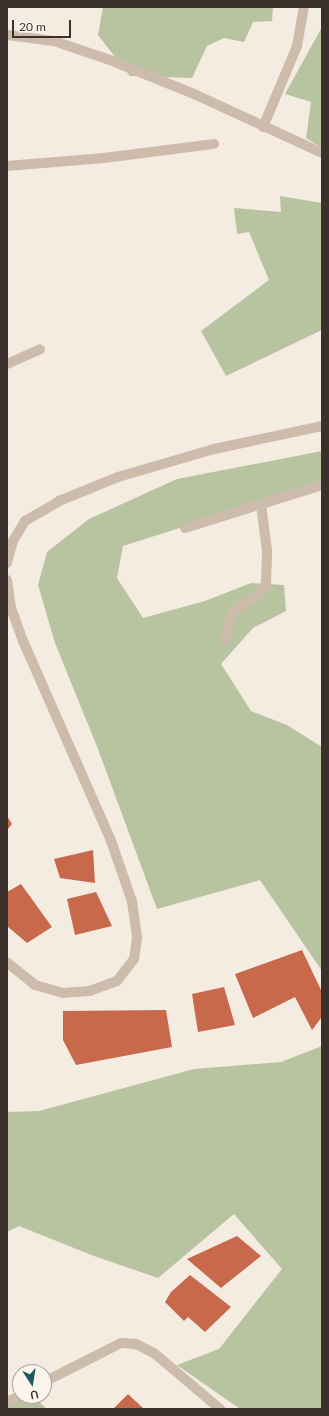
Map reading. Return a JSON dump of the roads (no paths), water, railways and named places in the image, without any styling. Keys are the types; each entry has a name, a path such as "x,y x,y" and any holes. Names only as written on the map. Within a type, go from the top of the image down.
{"street":[{"path":"263,127 297,46 304,7"},
{"path":"7,35 54,40 110,60 194,94 322,153"},
{"path":"7,166 104,158 214,144"},
{"path":"7,364 40,349"},
{"path":"7,563 13,541 25,521 59,501 118,477 214,449 322,426"},
{"path":"185,528 322,485"},
{"path":"225,640 231,616 241,605 256,597 266,584 267,551 261,504"},
{"path":"7,580 11,608 23,641 110,838 132,901 138,938 134,959 117,981 90,991 63,993 35,985 7,962"},
{"path":"52,1378 121,1343 136,1344 154,1353 220,1409"}]}
